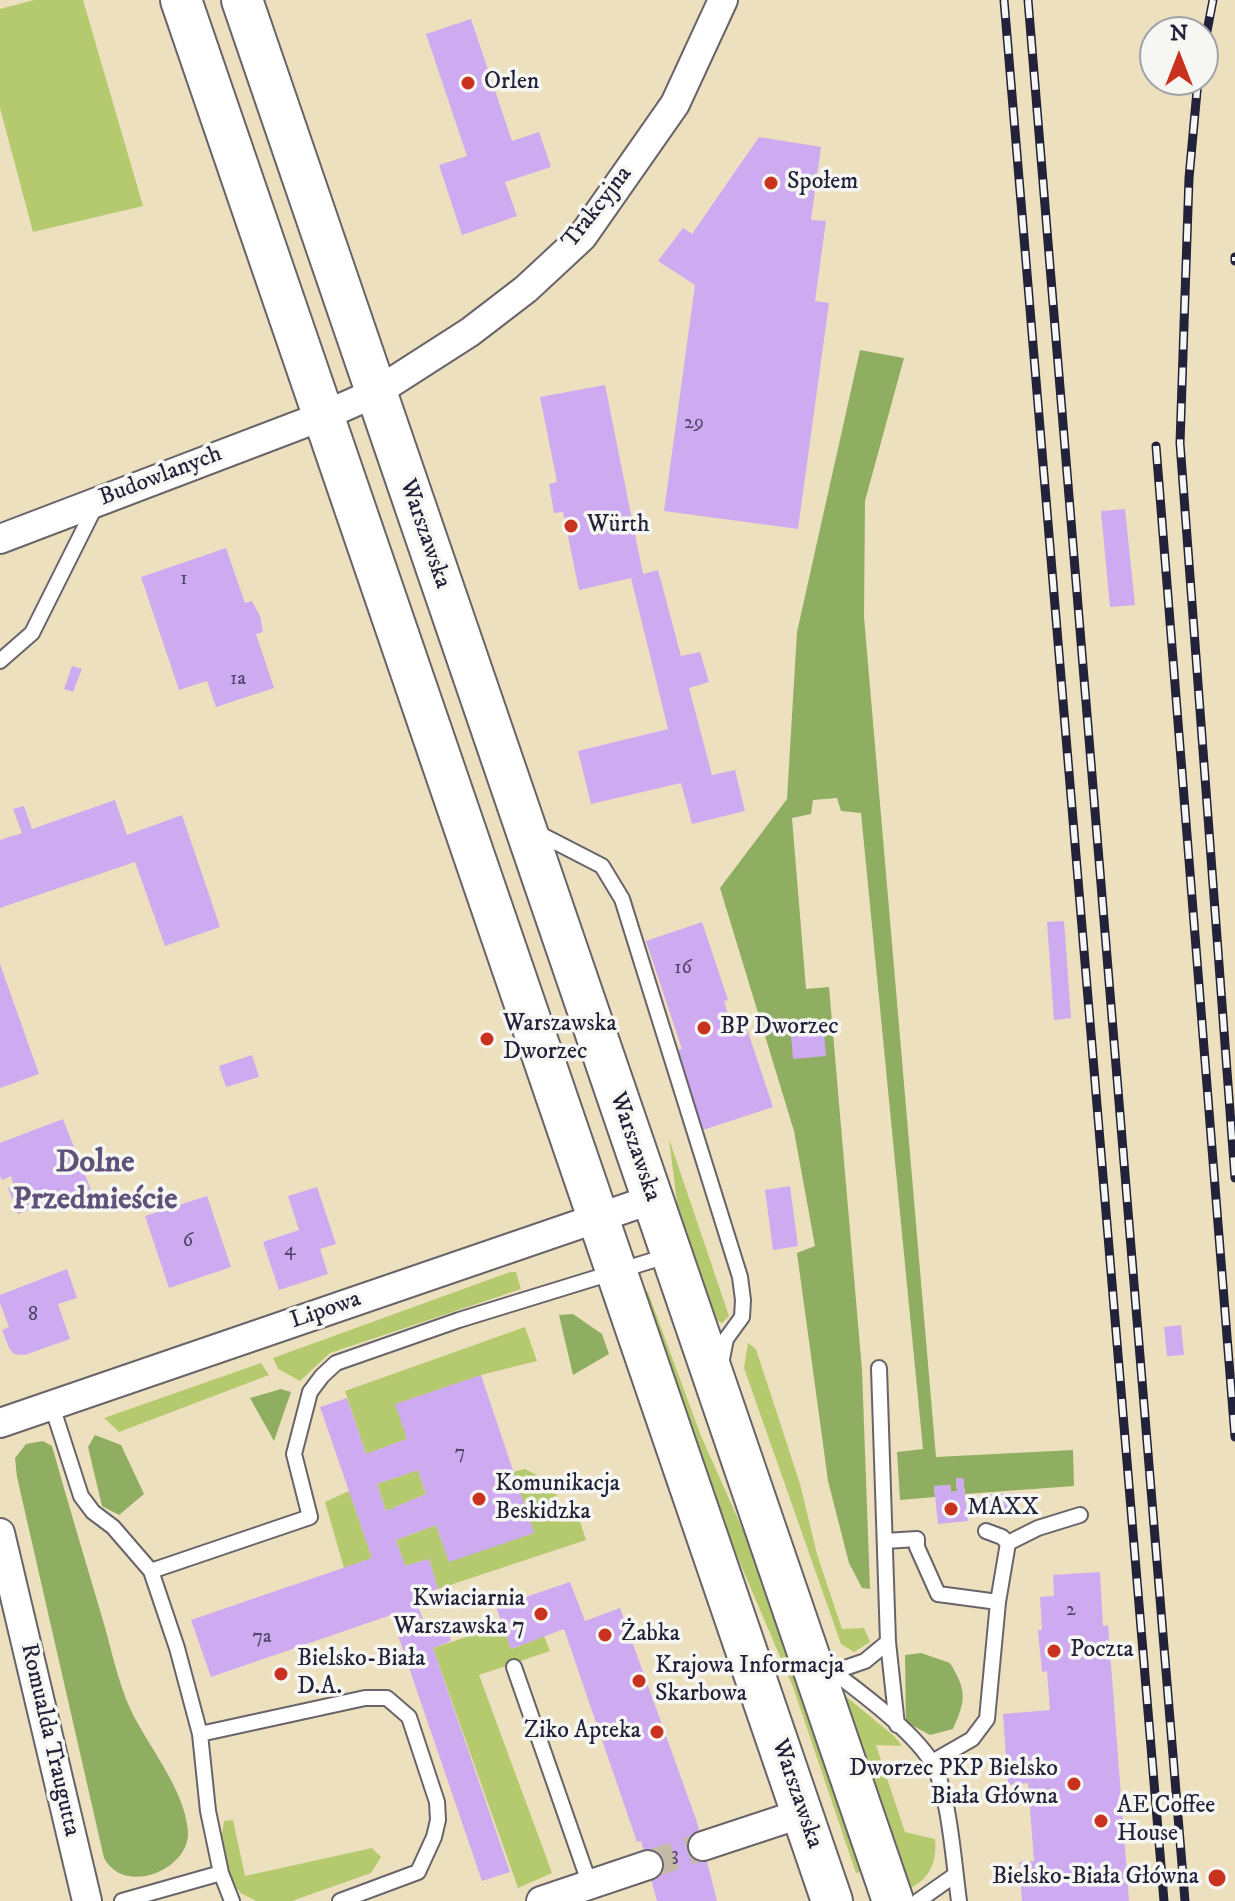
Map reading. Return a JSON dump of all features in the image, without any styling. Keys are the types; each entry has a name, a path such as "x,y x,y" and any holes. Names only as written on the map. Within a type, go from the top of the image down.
{"main road":[{"name":"Warszawska","path":"181,0 832,1901"},
{"name":"Warszawska","path":"242,0 721,1400 821,1663 893,1901"}],"street":[{"name":"Trakcyjna","path":"375,393 481,323 526,289 582,237 675,104 723,0"},
{"path":"323,416 375,393"},
{"name":"Budowlanych","path":"0,539 323,416"},
{"name":"Lipowa","path":"0,1423 653,1199"},
{"name":"Romualda Traugutta","path":"0,1533 87,1901"},
{"path":"703,1846 803,1813"},
{"path":"541,1901 648,1865"}],"lane":[{"path":"0,661 32,633 97,502"},
{"path":"526,827 602,866 622,899 740,1277 742,1317 726,1339 721,1361 721,1400"},
{"path":"151,1571 310,1517 294,1454 310,1392 336,1363 459,1320 672,1254"},
{"path":"879,1368 888,1642 897,1725"},
{"path":"52,1406 81,1496 151,1571 177,1648 200,1734 208,1811 221,1873 232,1901"},
{"path":"1008,1543 1038,1528 1080,1515"},
{"path":"986,1531 1008,1543"},
{"path":"885,1541 917,1539 917,1547 938,1594 998,1602"},
{"path":"932,1762 972,1739 987,1719 998,1602 1008,1543"},
{"path":"821,1663 865,1661 888,1642"},
{"path":"821,1663 897,1725 932,1762 949,1824 959,1901"},
{"path":"514,1667 590,1885"},
{"path":"200,1734 365,1698 387,1698 409,1717 437,1802 438,1820 434,1837 418,1872 340,1901"},
{"path":"122,1901 221,1873"},
{"path":"918,1901 955,1875"}],"green space":[{"path":"34,0 83,0 143,206 33,232 0,108 0,9"},
{"path":"860,350 904,358 865,501 864,617 936,1457 1073,1450 1074,1486 965,1494 963,1478 956,1478 957,1491 951,1492 950,1485 934,1486 935,1497 900,1500 897,1452 923,1449 861,813 841,811 837,798 813,800 811,814 792,818 806,989 829,987 862,1370 870,1589 862,1588 849,1563 828,1481 797,1253 815,1246 794,1131 720,888 787,799 797,632"},
{"path":"669,1139 729,1316 722,1323 715,1319 680,1226"},
{"path":"516,1272 521,1289 330,1353 300,1381 278,1369 273,1358"},
{"path":"643,1289 648,1292 701,1436 771,1593 865,1871 856,1873 793,1687 714,1502"},
{"path":"573,1314 602,1334 609,1354 573,1375 559,1315"},
{"path":"525,1327 537,1361 481,1375 407,1439 366,1454 345,1391"},
{"path":"748,1343 756,1349 800,1484 817,1554 842,1629 864,1628 870,1642 854,1652 841,1644 744,1368"},
{"path":"261,1363 269,1375 119,1432 104,1418"},
{"path":"281,1389 291,1392 274,1441 250,1398"},
{"path":"95,1435 121,1445 144,1494 119,1515 102,1506 88,1447"},
{"path":"43,1441 52,1446 126,1699 172,1781 185,1815 188,1832 186,1845 179,1857 155,1874 126,1876 114,1870 104,1858 17,1477 15,1458 26,1444"},
{"path":"525,1469 552,1483 561,1507 574,1503 586,1540 438,1589 429,1559 405,1566 396,1540 436,1525 449,1561 533,1533 513,1472"},
{"path":"418,1470 426,1494 386,1511 377,1484"},
{"path":"349,1491 372,1558 344,1568 325,1502"},
{"path":"503,1625 511,1649 544,1636 550,1651 479,1675 552,1873 518,1888 433,1648"},
{"path":"921,1653 950,1663 963,1696 953,1729 930,1735 906,1722 905,1655"},
{"path":"844,1695 902,1746 876,1745 905,1832 935,1839 931,1868 911,1888"},
{"path":"233,1820 245,1876 372,1848 381,1857 371,1873 292,1901 256,1901 241,1893 231,1882 221,1840 224,1821"}],"building":[{"name":"Orlen","path":"471,19 512,141 539,132 551,167 505,182 517,216 462,235 439,165 467,156 426,34"},
{"path":"759,137 821,147 811,220 826,221 815,301 829,303 798,529 664,511 695,285 658,261 683,228 692,234"},
{"path":"605,385 643,574 658,570 681,656 700,652 709,682 689,688 712,775 735,770 745,811 692,824 681,783 591,804 578,751 668,729 631,578 579,590 563,512 554,513 549,484 557,482 540,397"},
{"path":"1125,509 1135,605 1110,607 1101,511"},
{"path":"226,548 245,603 252,601 260,616 263,632 256,634 274,688 216,707 207,681 179,690 141,577"},
{"path":"72,666 82,669 73,692 64,689"},
{"path":"115,800 127,835 182,815 220,927 165,946 135,862 0,908 0,840 22,833 13,809 24,806 32,829"},
{"path":"1064,921 1071,1018 1054,1020 1047,922"},
{"name":"BP Dworzec","path":"702,922 728,1000 724,1001 733,1030 746,1026 773,1107 700,1131 673,1051 682,1049 646,941"},
{"path":"0,964 39,1074 0,1088"},
{"path":"823,1021 826,1056 793,1059 790,1023"},
{"path":"252,1055 259,1077 226,1087 219,1066"},
{"path":"63,1119 91,1190 67,1199 65,1196 18,1214 8,1188 14,1186 11,1176 2,1180 0,1176 0,1143"},
{"path":"790,1186 798,1246 773,1250 765,1190"},
{"path":"317,1187 336,1244 320,1249 328,1274 279,1290 263,1242 299,1230 288,1196"},
{"path":"207,1196 231,1267 169,1288 145,1216"},
{"path":"67,1269 77,1298 58,1304 70,1339 25,1355 14,1354 2,1330 9,1327 0,1295"},
{"path":"1181,1325 1184,1355 1167,1356 1164,1327"},
{"path":"481,1375 534,1533 449,1562 436,1525 396,1540 405,1566 429,1559 438,1589 415,1597 426,1628 438,1624 448,1628 451,1641 433,1648 510,1872 482,1881 391,1615 211,1677 191,1620 372,1558 320,1407 347,1398 366,1454 407,1439 395,1404","holes":["418,1470 426,1494 386,1511 377,1484"]},
{"name":"MAXX","path":"956,1478 963,1478 968,1521 938,1524 934,1486 950,1485 951,1492 957,1491"},
{"path":"1014,1493 1016,1513 982,1516 980,1495"},
{"name":"Dworzec PKP Bielsko Biała Główna","path":"1100,1572 1103,1626 1108,1625 1129,1901 1022,1901 1019,1862 1034,1861 1028,1783 1008,1785 1003,1714 1050,1710 1047,1671 1042,1672 1038,1630 1042,1630 1040,1597 1054,1596 1053,1575"},
{"path":"570,1582 585,1621 620,1608 697,1822 717,1901 657,1901 641,1841 637,1842 564,1629 511,1649 496,1607"}],"tunnel":[{"path":"648,1865 703,1846"}],"railway":[{"path":"1004,0 1164,1901"},
{"path":"1028,0 1185,1901"},
{"path":"1210,16 1213,0"},
{"path":"1197,96 1189,178 1180,443 1235,1178"},
{"path":"1156,446 1235,1437"}],"place":[{"name":"Orlen","path":"468,83"},
{"name":"Społem","path":"771,183"},
{"name":"Würth","path":"571,526"},
{"name":"BP Dworzec","path":"704,1028"},
{"name":"Warszawska Dworzec","path":"487,1039"},
{"name":"Komunikacja Beskidzka","path":"479,1499"},
{"name":"MAXX","path":"951,1509"},
{"name":"Kwiaciarnia Warszawska 7","path":"541,1614"},
{"name":"Żabka","path":"605,1635"},
{"name":"Poczta","path":"1054,1651"},
{"name":"Bielsko-Biała D.A.","path":"281,1674"},
{"name":"Krajowa Informacja Skarbowa","path":"639,1681"},
{"name":"Ziko Apteka","path":"657,1732"},
{"name":"Dworzec PKP Bielsko Biała Główna","path":"1074,1784"},
{"name":"AE Coffee House","path":"1101,1821"},
{"name":"Bielsko-Biała Główna","path":"1217,1878"}],"district":[{"name":"Dolne Przedmieście","path":"95,1182"}]}
